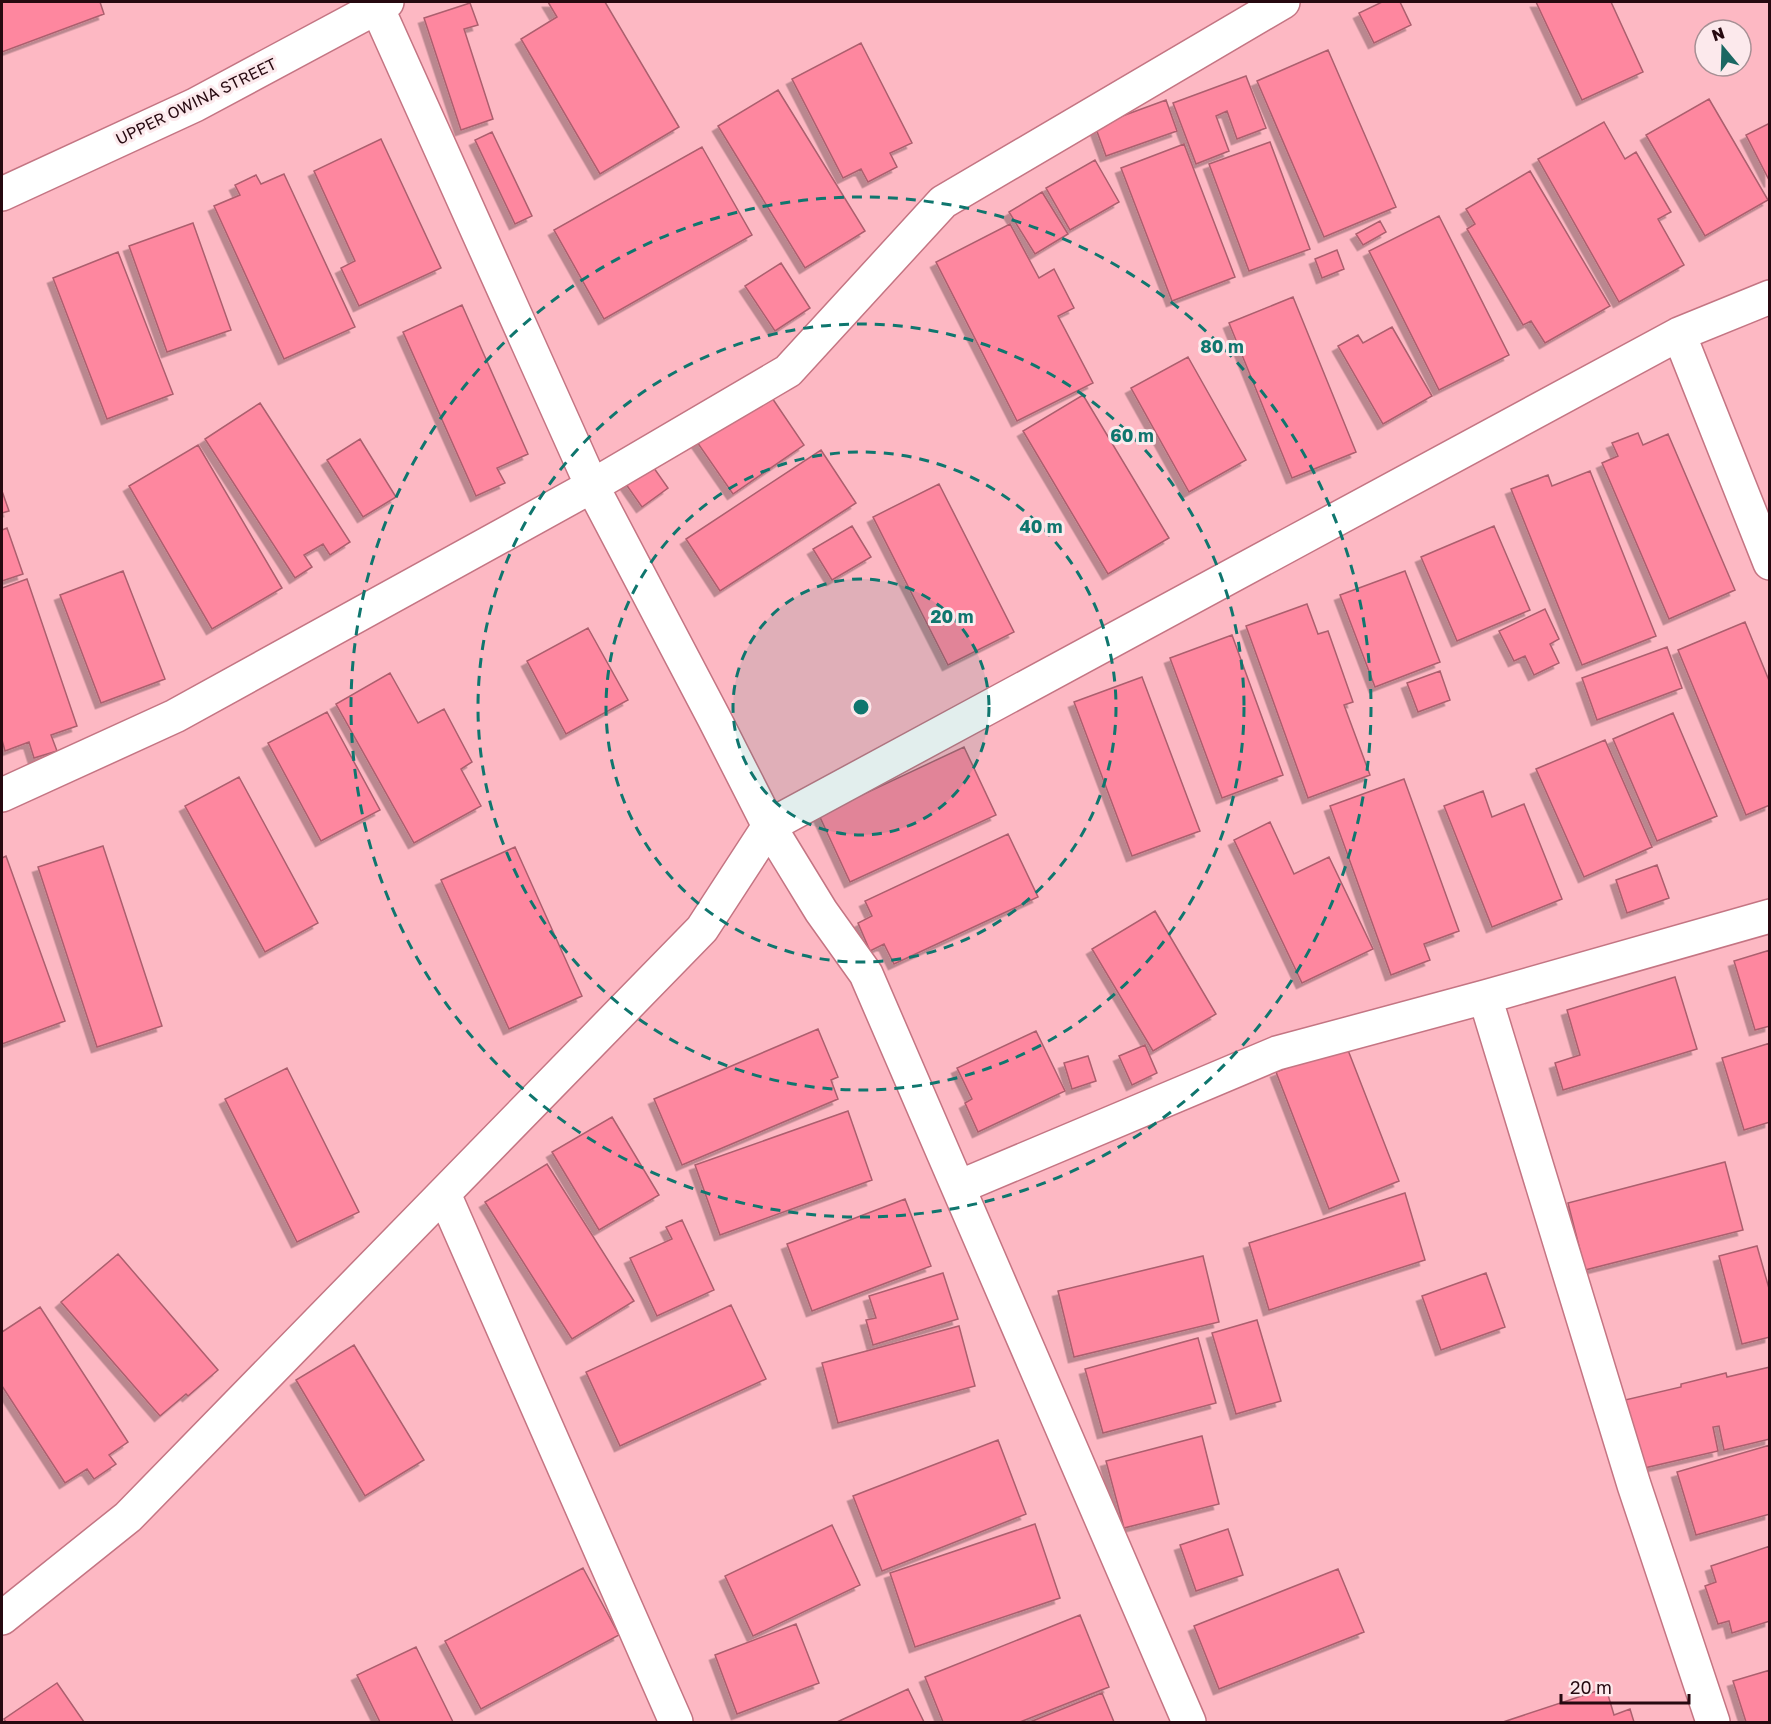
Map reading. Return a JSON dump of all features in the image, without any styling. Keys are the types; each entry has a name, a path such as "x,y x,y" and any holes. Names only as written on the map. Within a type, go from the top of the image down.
{"street":[{"path":"2,795 175,716 592,486 788,371 943,202 1283,2"},
{"path":"382,4 592,486 769,826 821,911 866,974 1190,1722"},
{"name":"UPPER OWINA STREET","path":"2,194 195,105 382,4"},
{"path":"2,1618 128,1517 702,929 769,826 1679,334 1770,297"},
{"path":"1679,334 1770,563"},
{"path":"959,1187 1277,1053 1485,998 1770,916"},
{"path":"1485,998 1634,1485 1713,1722"},
{"path":"444,1194 676,1722"}],"building":[{"path":"2,2 100,2 104,14 2,52"},
{"path":"548,2 605,2 679,127 600,174 521,39 557,17"},
{"path":"1382,2 1400,2 1411,25 1374,43 1359,13"},
{"path":"1536,2 1611,2 1643,72 1582,100"},
{"path":"470,3 478,25 464,29 493,119 461,130 424,18"},
{"path":"861,43 912,143 890,153 897,167 868,182 861,169 843,178 792,79"},
{"path":"1328,50 1396,207 1324,237 1257,81"},
{"path":"1246,76 1266,128 1237,139 1227,111 1216,116 1229,151 1196,164 1173,103"},
{"path":"778,90 865,231 805,268 718,126"},
{"path":"1709,99 1768,200 1705,236 1646,135"},
{"path":"1166,100 1177,131 1106,156 1095,126"},
{"path":"1604,122 1625,159 1636,152 1671,212 1658,219 1684,265 1619,302 1538,159"},
{"path":"1770,123 1770,182 1746,135"},
{"path":"492,132 532,216 515,224 475,140"},
{"path":"381,139 441,268 359,306 341,268 355,261 314,171"},
{"path":"1270,142 1310,249 1249,271 1209,164"},
{"path":"1184,144 1235,277 1172,301 1121,168"},
{"path":"702,147 752,235 604,319 554,230"},
{"path":"1095,160 1119,202 1070,230 1046,188"},
{"path":"1530,171 1610,306 1545,343 1531,321 1523,325 1467,229 1475,224 1466,209"},
{"path":"284,174 355,327 284,359 214,206 240,195 235,185 256,175 261,184"},
{"path":"1042,192 1068,234 1035,254 1009,212"},
{"path":"1439,216 1509,355 1439,390 1369,251"},
{"path":"1380,221 1386,232 1363,245 1356,234"},
{"path":"193,223 231,330 167,352 129,246"},
{"path":"1010,224 1039,278 1054,269 1074,308 1058,316 1093,383 1017,421 936,262"},
{"path":"1337,250 1344,269 1322,278 1315,259"},
{"path":"118,252 173,394 107,419 53,278"},
{"path":"781,263 810,308 775,331 745,286"},
{"path":"1293,297 1356,452 1292,478 1229,323"},
{"path":"462,305 528,454 497,468 505,483 476,496 403,332"},
{"path":"1392,327 1432,396 1383,424 1338,346 1358,335 1363,343"},
{"path":"1188,357 1246,460 1189,492 1131,388"},
{"path":"768,392 804,445 733,494 697,442"},
{"path":"1083,395 1169,538 1108,574 1023,431"},
{"path":"260,403 350,542 330,555 323,544 304,555 312,567 295,578 205,439"},
{"path":"1638,433 1643,445 1668,434 1735,590 1669,619 1602,463 1618,456 1612,443"},
{"path":"360,439 396,497 363,517 327,460"},
{"path":"198,445 282,588 212,629 129,486"},
{"path":"821,450 856,503 720,591 686,539"},
{"path":"649,461 668,488 642,507 623,480"},
{"path":"1590,471 1656,636 1582,665 1511,489 1548,475 1552,486"},
{"path":"939,484 1014,632 948,665 873,517"},
{"path":"2,491 9,511 2,513"},
{"path":"852,526 871,557 832,580 813,549"},
{"path":"1494,526 1530,610 1457,641 1421,557"},
{"path":"7,528 23,574 2,581 2,530"},
{"path":"123,571 165,679 101,703 60,595"},
{"path":"1405,571 1440,662 1375,687 1340,595"},
{"path":"27,579 77,726 51,735 57,751 34,758 29,742 5,751 2,740 2,588"},
{"path":"1307,604 1318,634 1328,631 1353,702 1344,705 1370,775 1308,798 1246,626"},
{"path":"1545,609 1559,639 1550,644 1559,663 1534,675 1525,656 1514,661 1499,631"},
{"path":"1745,622 1770,683 1770,805 1746,815 1678,650"},
{"path":"588,628 628,700 566,734 527,661"},
{"path":"1232,635 1283,775 1222,798 1170,658"},
{"path":"1667,647 1682,688 1597,720 1582,678"},
{"path":"1440,671 1450,700 1418,712 1407,683"},
{"path":"390,673 418,723 444,709 472,762 461,769 481,806 414,843 336,704"},
{"path":"1142,677 1200,831 1132,856 1074,702"},
{"path":"327,712 380,810 321,841 268,743"},
{"path":"1673,713 1717,816 1657,841 1613,739"},
{"path":"1605,740 1652,847 1584,877 1536,769"},
{"path":"964,747 996,815 850,882 819,815"},
{"path":"239,777 318,923 265,952 185,806"},
{"path":"1404,779 1459,931 1424,944 1430,960 1391,975 1330,806"},
{"path":"1483,791 1492,817 1524,804 1562,899 1492,927 1444,806"},
{"path":"1270,822 1294,874 1329,857 1373,949 1302,983 1234,840"},
{"path":"1008,834 1038,897 894,964 884,944 870,951 858,923 872,916 865,901"},
{"path":"103,846 162,1026 97,1047 38,867"},
{"path":"515,847 582,996 509,1029 441,880"},
{"path":"6,856 65,1021 2,1044 2,858"},
{"path":"1657,865 1669,898 1627,913 1616,880"},
{"path":"1155,911 1216,1014 1153,1051 1092,949"},
{"path":"1770,950 1770,1026 1755,1030 1734,961"},
{"path":"1675,977 1697,1049 1563,1090 1555,1063 1580,1055 1567,1010"},
{"path":"818,1029 838,1077 831,1080 838,1099 682,1165 654,1099"},
{"path":"1036,1031 1065,1091 978,1132 965,1103 972,1099 957,1068"},
{"path":"1770,1043 1770,1122 1744,1130 1722,1058"},
{"path":"1145,1045 1157,1073 1132,1085 1119,1056"},
{"path":"1346,1045 1399,1181 1329,1209 1276,1072"},
{"path":"1088,1056 1096,1081 1072,1089 1064,1063"},
{"path":"287,1068 359,1212 297,1242 225,1099"},
{"path":"848,1111 872,1180 720,1235 695,1165"},
{"path":"612,1117 659,1195 599,1230 552,1152"},
{"path":"1725,1162 1743,1230 1585,1270 1568,1203"},
{"path":"547,1164 634,1301 572,1339 485,1202"},
{"path":"1405,1193 1425,1260 1269,1310 1249,1243"},
{"path":"905,1199 931,1266 812,1311 787,1244"},
{"path":"682,1220 714,1290 657,1316 630,1258 672,1239 666,1227"},
{"path":"1757,1246 1770,1292 1770,1337 1742,1344 1719,1256"},
{"path":"118,1254 218,1370 160,1416 61,1302"},
{"path":"1203,1256 1219,1322 1074,1357 1058,1291"},
{"path":"943,1273 958,1319 873,1345 866,1320 876,1318 869,1296"},
{"path":"1486,1273 1505,1327 1441,1350 1422,1296"},
{"path":"731,1305 766,1379 620,1446 586,1372"},
{"path":"40,1307 128,1442 109,1455 116,1464 94,1479 87,1469 65,1483 2,1386 2,1332"},
{"path":"1257,1320 1281,1401 1236,1414 1212,1333"},
{"path":"959,1326 975,1386 838,1423 822,1363"},
{"path":"1198,1338 1216,1403 1103,1433 1085,1369"},
{"path":"354,1345 424,1460 365,1496 296,1380"},
{"path":"1770,1367 1770,1439 1724,1450 1719,1426 1713,1427 1718,1451 1640,1469 1625,1400 1681,1387 1681,1384 1726,1373 1727,1377"},
{"path":"1202,1436 1219,1504 1124,1528 1106,1461"},
{"path":"998,1440 1026,1514 882,1571 853,1496"},
{"path":"1770,1445 1770,1514 1696,1535 1677,1472"},
{"path":"1035,1524 1060,1598 915,1647 890,1573"},
{"path":"832,1525 860,1585 753,1636 725,1576"},
{"path":"1228,1529 1243,1575 1196,1591 1180,1545"},
{"path":"1770,1546 1770,1621 1732,1633 1729,1621 1718,1624 1705,1586 1716,1582 1711,1566"},
{"path":"583,1568 619,1635 481,1709 445,1641"},
{"path":"1338,1569 1364,1632 1219,1689 1194,1626"},
{"path":"1080,1615 1109,1687 1020,1722 943,1722 925,1677"},
{"path":"796,1624 819,1683 737,1714 715,1655"},
{"path":"416,1647 453,1722 380,1722 357,1675"},
{"path":"1770,1670 1770,1722 1746,1722 1733,1681"},
{"path":"57,1683 84,1722 6,1722 4,1719"},
{"path":"1606,1688 1614,1715 1630,1709 1634,1722 1503,1722"},
{"path":"908,1689 924,1722 837,1722"},
{"path":"1102,1693 1114,1722 1030,1722"}]}
